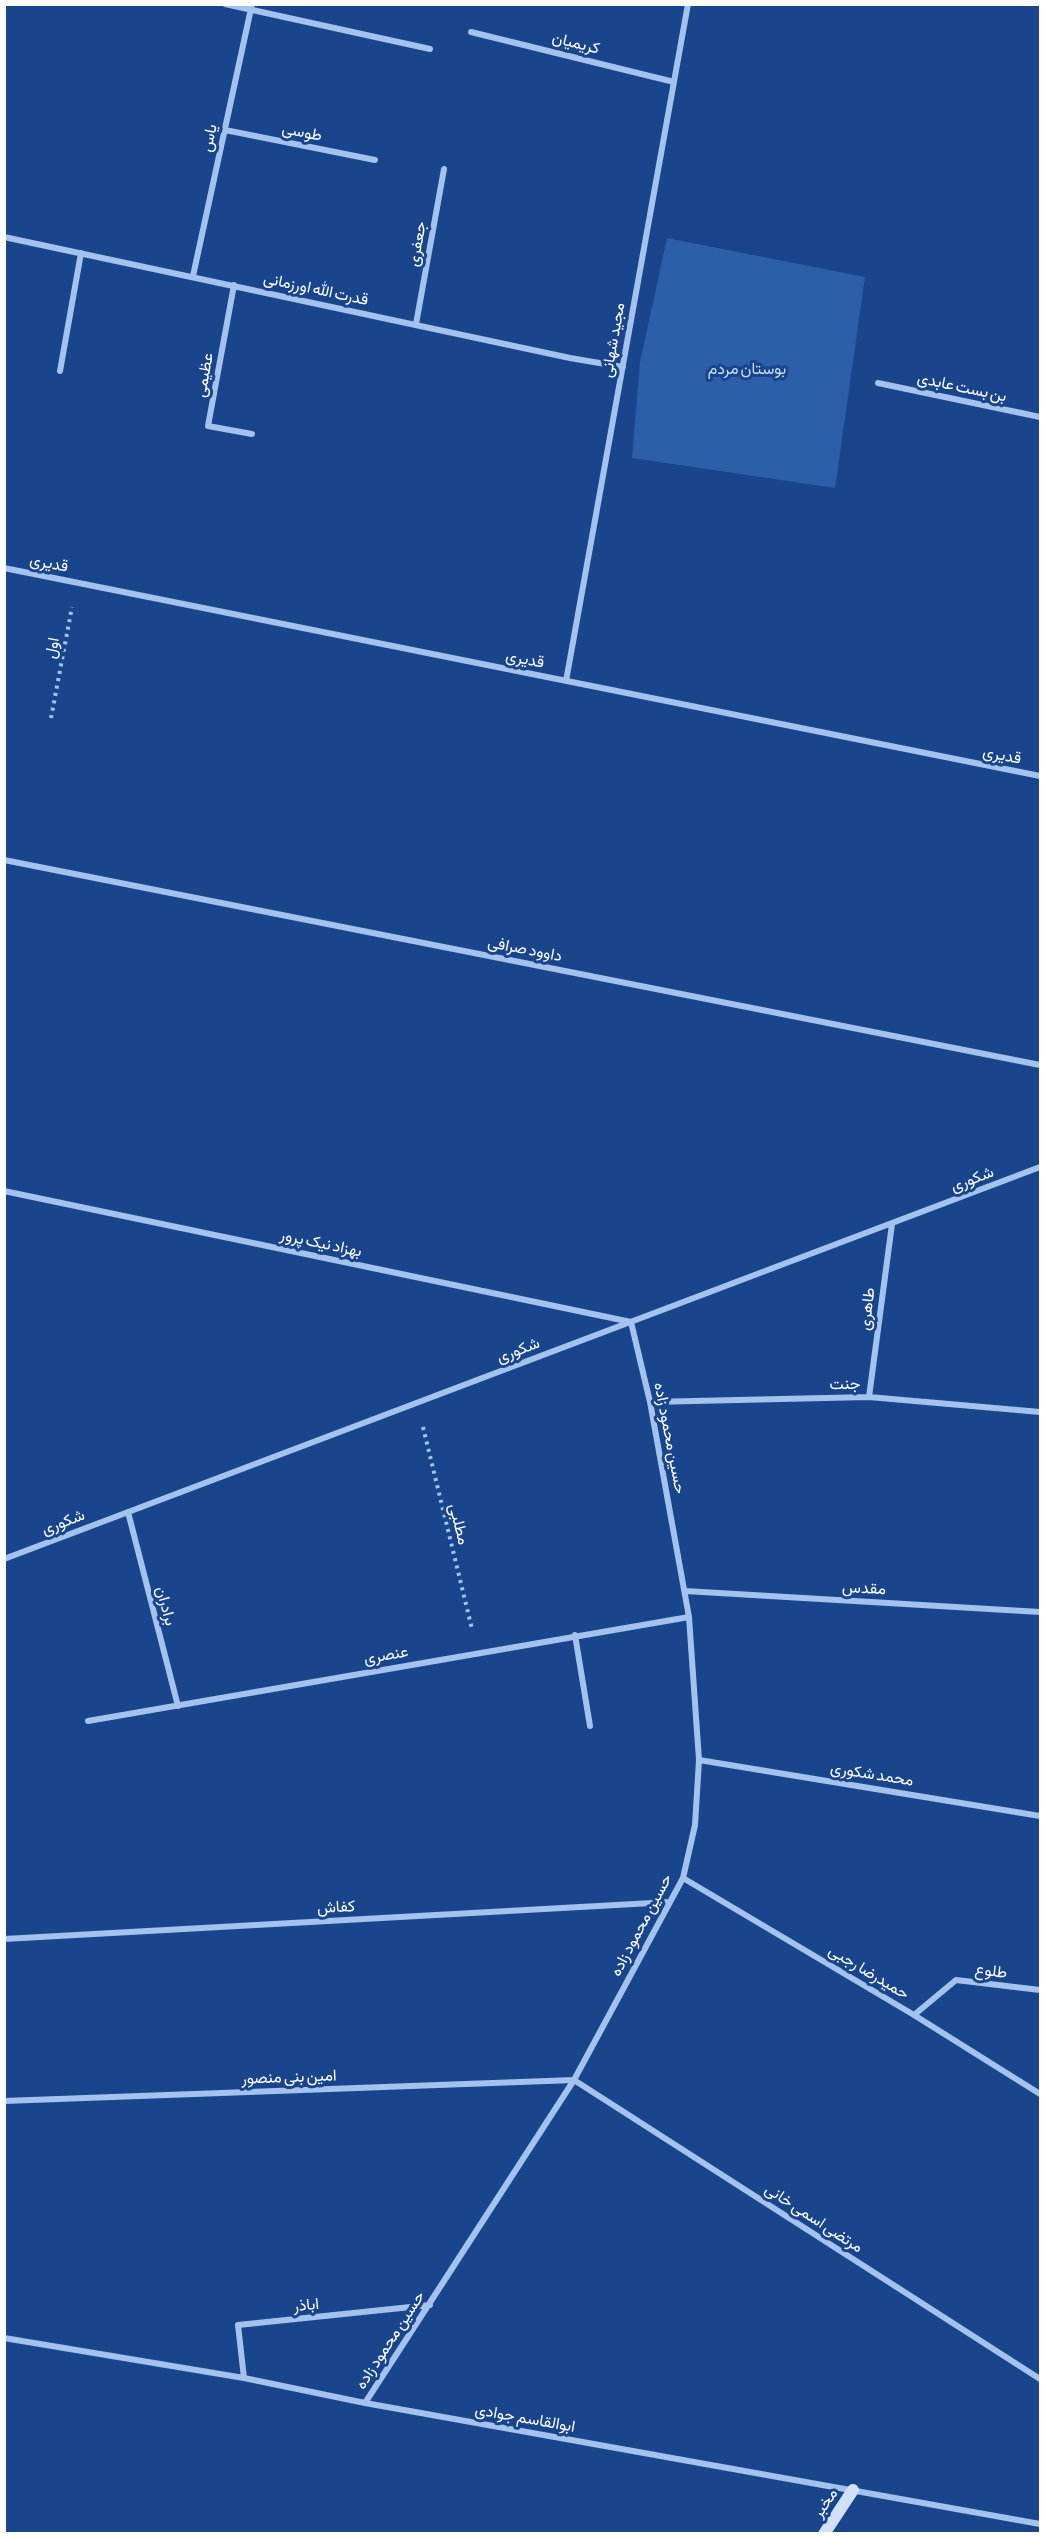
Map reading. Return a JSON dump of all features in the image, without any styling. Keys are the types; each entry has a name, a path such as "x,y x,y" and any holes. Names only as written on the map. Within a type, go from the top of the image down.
{"main road":[{"name":"مخبر","path":"824,2534 853,2490"}],"street":[{"path":"225,4 251,7 430,49"},
{"name":"مجید شهانی","path":"566,681 688,4"},
{"name":"یاس","path":"193,276 251,7"},
{"name":"کریمیان","path":"471,32 674,82"},
{"name":"طوسی","path":"225,130 375,160"},
{"name":"جعفری","path":"416,324 444,169"},
{"name":"قدرت الله اورزمانی","path":"4,237 570,358 622,367"},
{"path":"60,371 81,253"},
{"name":"عظیمی","path":"234,285 208,426 252,434"},
{"name":"بن بست عابدی","path":"878,384 1041,417"},
{"name":"قدیری","path":"4,568 1041,776"},
{"name":"داوود صرافی","path":"4,860 1041,1065"},
{"name":"شکوری","path":"4,1559 1041,1167"},
{"name":"بهزاد نیک پرور","path":"4,1191 631,1322"},
{"name":"طاهری","path":"869,1397 891,1224"},
{"name":"حسین محمود زاده","path":"365,2403 574,2080 683,1878 695,1825 699,1760 689,1617 650,1402 631,1322"},
{"name":"جنت","path":"650,1402 869,1397 1041,1412"},
{"name":"برادران","path":"128,1512 178,1706"},
{"name":"مقدس","path":"686,1591 1041,1612"},
{"name":"عنصری","path":"88,1721 689,1617"},
{"path":"575,1635 590,1726"},
{"name":"محمد شکوری","path":"699,1760 1041,1816"},
{"name":"حمیدرضا رجبی","path":"683,1878 914,2014 1041,2094"},
{"name":"کفاش","path":"4,1939 670,1902"},
{"name":"طلوع","path":"914,2014 956,1980 1041,1990"},
{"name":"امین بنی منصور","path":"4,2101 574,2080"},
{"name":"مرتضی اسمی خانی","path":"574,2080 1041,2379"},
{"name":"اباذر","path":"244,2378 238,2325 430,2305"},
{"name":"ابوالقاسم جوادی","path":"4,2338 244,2378 365,2403 1041,2524"}],"path":[{"name":"اول","path":"51,718 76,582"},
{"name":"مطلبی","path":"418,1402 478,1652"}],"green space":[{"name":"بوستان مردم","path":"667,238 865,277 835,488 632,458 640,362"}]}
